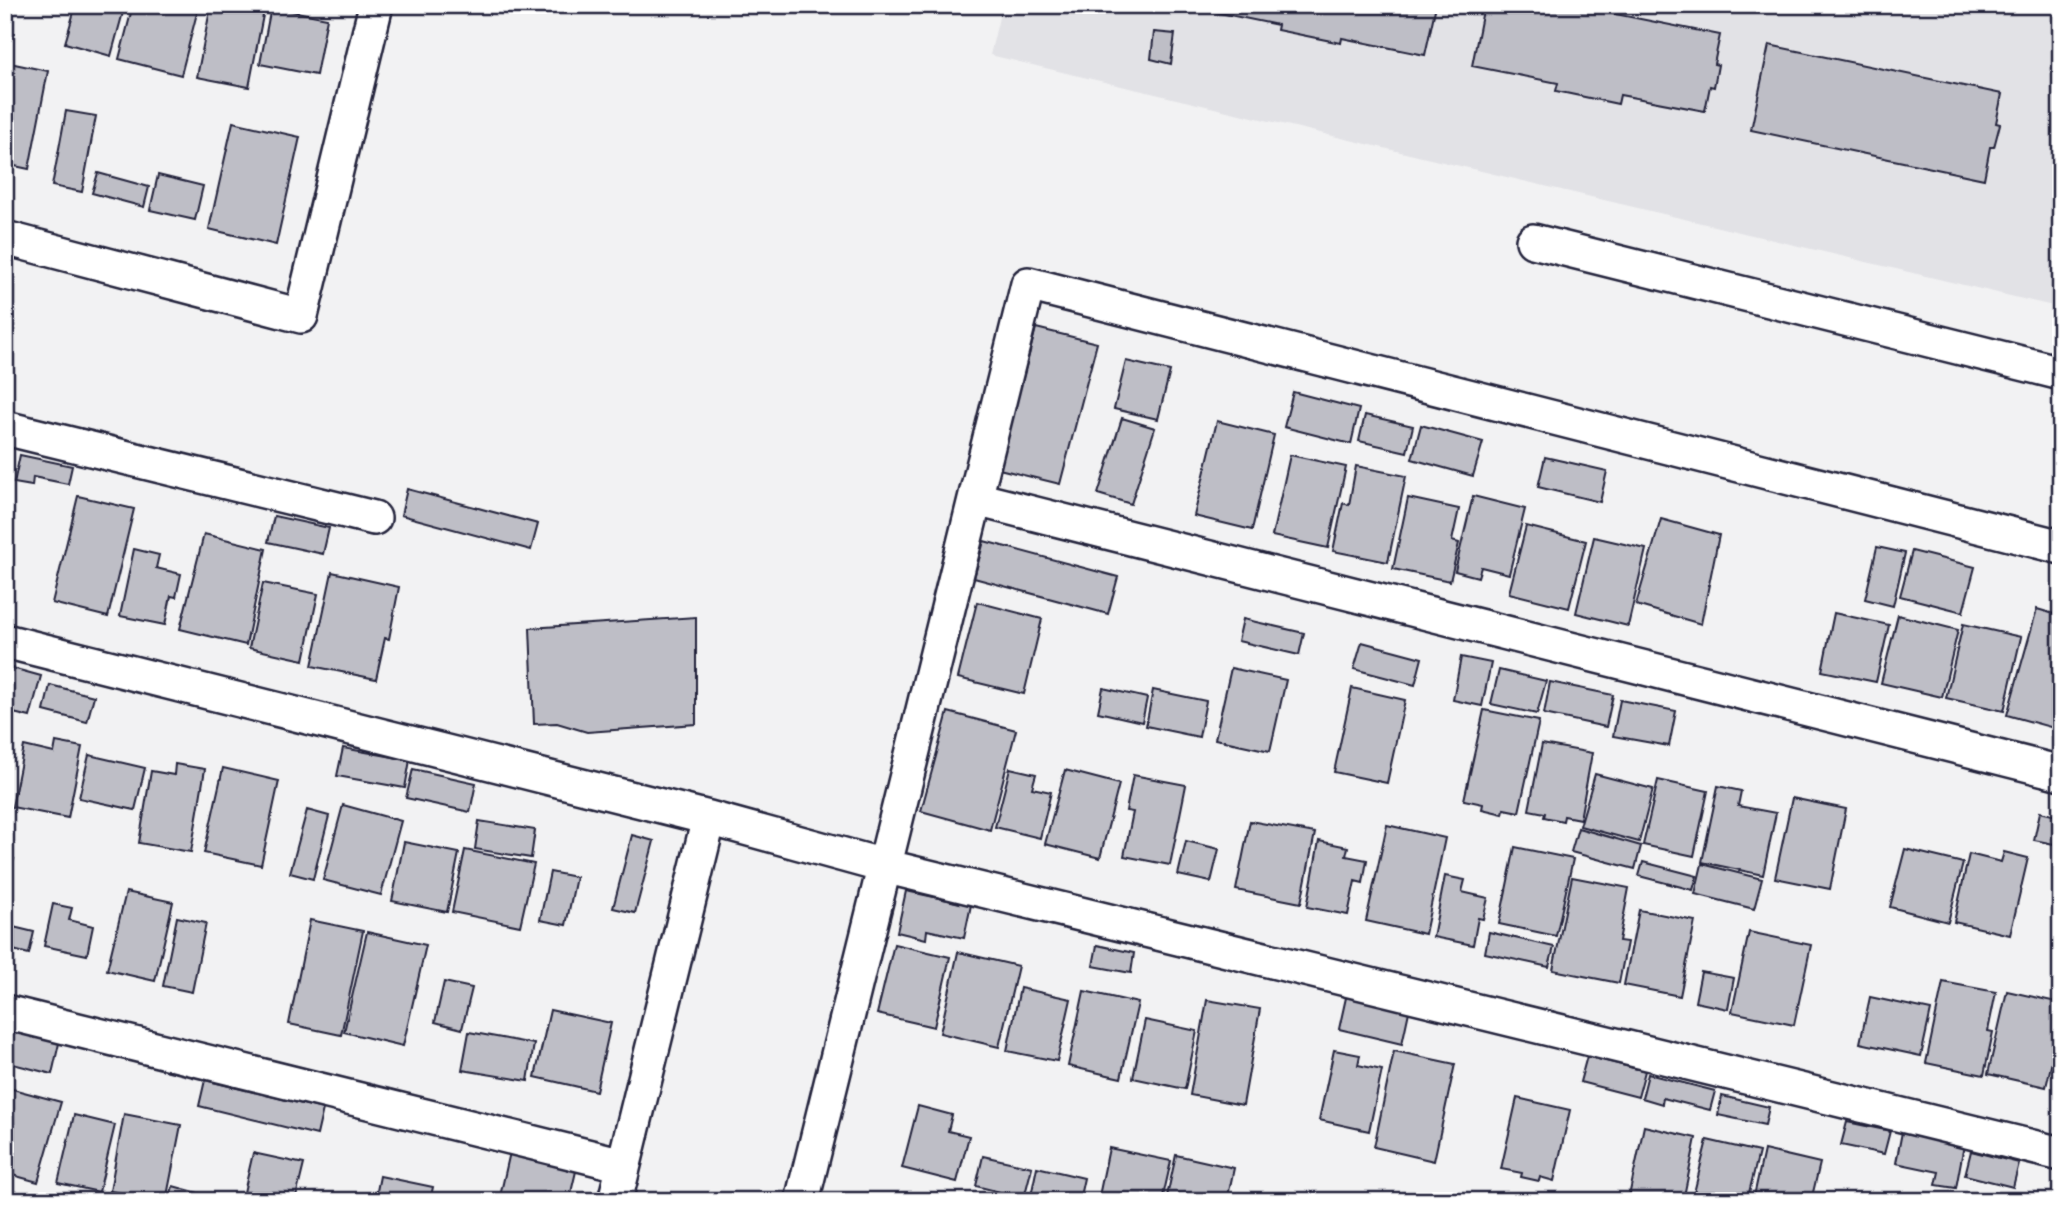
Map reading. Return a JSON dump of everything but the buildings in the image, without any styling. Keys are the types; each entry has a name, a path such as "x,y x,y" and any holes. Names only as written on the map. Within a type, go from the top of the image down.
{"street":[{"path":"5,238 301,316 376,5"},
{"path":"1533,241 2061,373"},
{"path":"802,1201 1028,284 2061,547"},
{"path":"5,428 374,518"},
{"path":"976,499 2061,773"},
{"path":"5,641 709,818 884,866 2061,1154"},
{"path":"615,1201 709,818"},
{"path":"5,1012 624,1165"}],"shaded area":[{"path":"1002,5 2061,5 2061,293 2057,307 990,55"}]}
